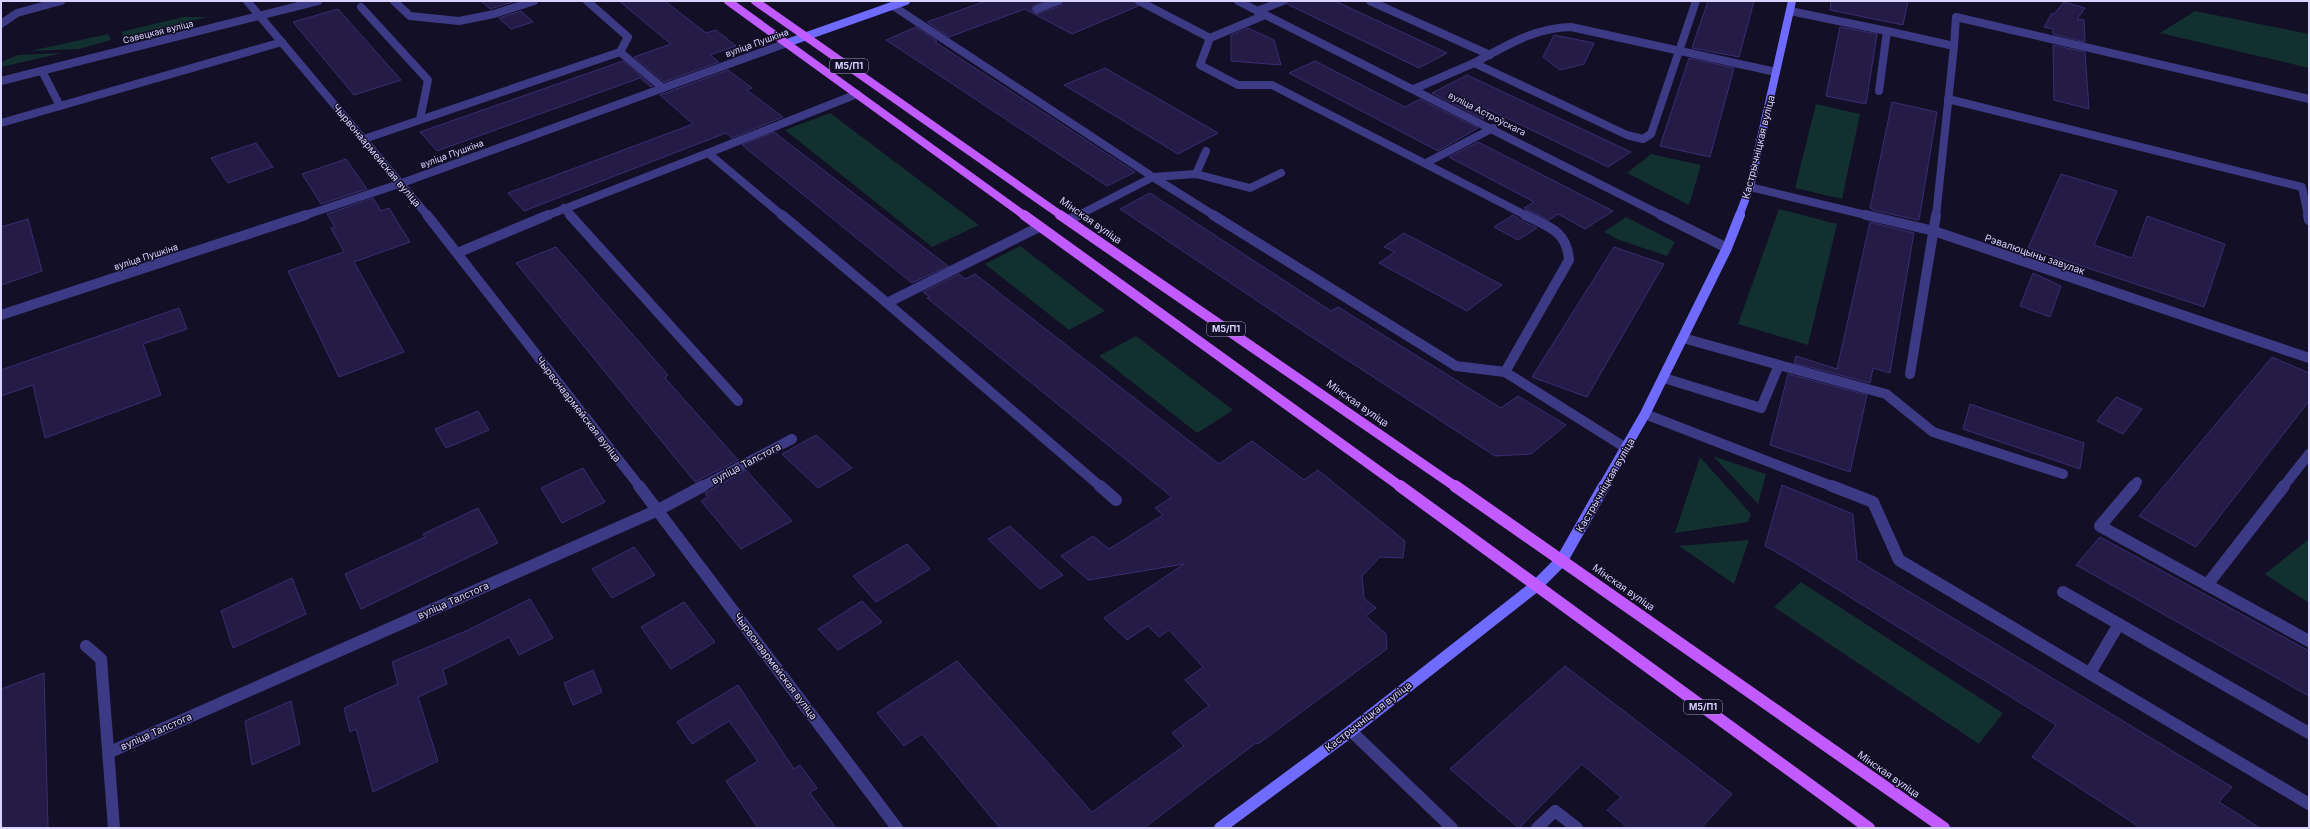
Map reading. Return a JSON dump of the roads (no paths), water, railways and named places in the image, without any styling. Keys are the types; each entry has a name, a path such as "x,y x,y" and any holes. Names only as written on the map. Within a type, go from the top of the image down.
{"main road":[{"name":"М5/П1","path":"728,1 1039,227 1537,585 1869,828"},
{"name":"Мінская вуліца","path":"756,1 1068,220 1562,560 1944,828"},
{"name":"вуліца Пушкіна","path":"787,43 906,1"},
{"name":"Кастрычніцкая вуліца","path":"1220,828 1351,731 1537,585 1562,560 1645,414 1727,248 1750,187 1792,1"}],"street":[{"path":"1,24 17,13 61,1"},
{"name":"Чырвонаармейская вуліца","path":"247,1 402,183 658,510 897,828"},
{"name":"Савецкая вуліца","path":"1,81 318,1"},
{"path":"394,1 410,16 459,21 494,14 534,1"},
{"path":"364,139 620,52 628,37 587,1"},
{"path":"1037,9 1058,1"},
{"path":"1139,1 1210,38"},
{"name":"вуліца Астроўскага","path":"1238,1 1493,128 1727,248"},
{"path":"1283,1 1210,38 1200,65 1238,84 1272,85 1555,230 1568,245 1569,260 1505,372"},
{"path":"1370,1 1490,55"},
{"path":"1474,63 1628,135 1643,139 1651,134 1696,1"},
{"path":"893,6 1153,177 1456,366 1505,372 1626,448"},
{"path":"360,7 428,80 420,119"},
{"path":"1790,11 1954,46"},
{"path":"1910,374 1934,231 1956,17 2309,99"},
{"path":"1414,89 1474,63 1532,31 1552,26 1571,27 1776,72"},
{"path":"1879,91 1887,31"},
{"path":"1,123 282,42"},
{"name":"вуліца Пушкіна","path":"1,315 402,183 787,43"},
{"path":"620,52 663,88"},
{"path":"42,70 60,106"},
{"path":"457,253 564,208 857,94"},
{"path":"1948,99 2302,187 2309,220"},
{"path":"1426,163 1493,128"},
{"path":"1196,174 1206,151"},
{"path":"708,153 887,303 1116,500"},
{"path":"1068,220 1153,177 1196,174 1250,188 1281,173"},
{"name":"Рэвалюцыны завулак","path":"1750,187 1934,231 2309,358"},
{"path":"564,208 738,401"},
{"path":"887,303 1039,227"},
{"path":"1683,338 1886,394 1933,432 2063,474"},
{"path":"1664,378 1761,408 1779,365"},
{"path":"1645,414 1873,502 1899,560 2309,804"},
{"name":"вуліца Талстога","path":"110,752 658,510 792,439"},
{"path":"2207,585 2309,454"},
{"path":"2137,482 2100,526 2309,641"},
{"path":"2063,592 2309,733"},
{"path":"2090,673 2119,624"},
{"path":"86,646 101,659 110,752 114,828"},
{"path":"1351,731 1452,828"},
{"path":"1537,828 1555,811 1577,828"}]}
